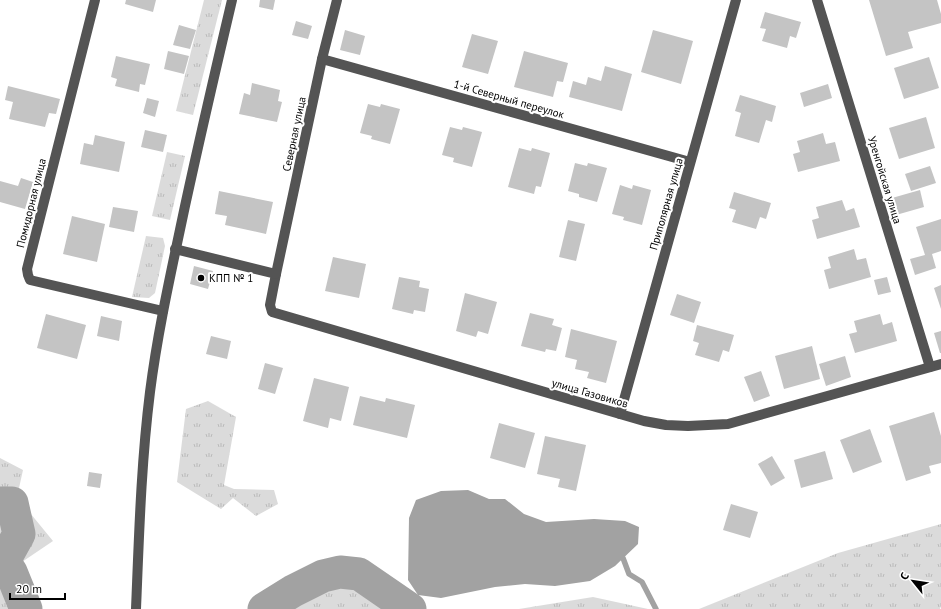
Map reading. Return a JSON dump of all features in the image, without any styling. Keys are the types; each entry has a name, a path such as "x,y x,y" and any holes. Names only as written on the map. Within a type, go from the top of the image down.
{"street":[{"name":"Помидорная улица","path":"95,0 27,269 28,275 30,280 163,311"},
{"path":"136,609 142,486 148,415 163,311 209,97 232,0"},
{"name":"Северная улица","path":"276,274 322,59 337,0"},
{"name":"Приполярная улица","path":"620,414 736,0"},
{"name":"Уренгойская улица","path":"817,0 930,367"},
{"name":"1-й Северный переулок","path":"322,59 690,162"},
{"path":"176,249 276,274"},
{"name":"улица Газовиков","path":"276,274 270,305 272,312 644,421 666,425 688,426 728,424 941,364"}],"green space":[{"path":"204,0 222,0 193,115 176,111"},
{"path":"167,152 185,156 170,220 152,216"},
{"path":"146,236 163,238 165,246 155,293 149,298 132,297"},
{"path":"208,401 236,417 224,485 234,489 274,490 278,504 256,516 233,498 221,509 177,482 186,409"},
{"path":"0,458 23,470 17,497 53,541 19,564 9,563 32,609 0,609"},
{"path":"941,524 940,609 699,609 838,553"},
{"path":"351,579 398,609 274,609 336,580"},
{"path":"593,597 648,609 519,609"}],"shaded area":[{"path":"468,490 489,499 505,499 524,514 546,522 594,519 625,521 639,527 638,544 615,566 590,581 555,586 525,584 495,587 441,598 418,595 408,580 409,518 416,500 441,491"}],"building":[{"path":"126,0 156,0 153,12 125,4"},
{"path":"260,0 275,0 273,10 259,7"},
{"path":"869,0 937,0 941,14 941,23 908,32 913,48 886,56"},
{"path":"765,12 801,22 796,38 790,36 787,48 762,41 766,29 760,28"},
{"path":"296,21 312,26 308,39 292,35"},
{"path":"179,25 196,30 190,49 173,45"},
{"path":"345,30 365,36 360,55 340,50"},
{"path":"653,30 693,41 681,84 641,72"},
{"path":"472,34 498,41 488,74 462,67"},
{"path":"168,51 189,56 184,74 164,69"},
{"path":"524,51 568,63 563,82 557,81 553,97 514,87"},
{"path":"116,56 150,64 145,85 140,84 139,92 115,86 117,79 111,77"},
{"path":"929,57 939,88 904,99 894,68"},
{"path":"605,66 632,74 622,111 569,97 573,81 586,85 588,77 601,81"},
{"path":"252,83 280,90 278,101 282,102 277,122 239,114 244,93 250,95"},
{"path":"828,84 832,98 804,107 800,93"},
{"path":"8,86 60,99 56,114 49,113 45,127 9,119 13,102 5,100"},
{"path":"740,95 776,106 772,122 766,120 759,143 735,136 741,113 735,111"},
{"path":"147,98 159,101 155,117 143,113"},
{"path":"368,104 380,107 381,104 400,109 390,144 371,139 372,136 360,133"},
{"path":"926,117 935,148 899,159 889,128"},
{"path":"450,127 462,130 463,127 482,132 472,167 453,162 454,158 442,155"},
{"path":"145,130 167,135 163,152 141,147"},
{"path":"823,133 826,144 835,142 840,161 798,172 793,154 800,152 797,141"},
{"path":"95,135 125,142 119,172 80,164 84,143 93,145"},
{"path":"519,148 531,151 532,148 550,153 541,187 536,186 534,194 508,187"},
{"path":"575,163 587,166 588,163 607,168 597,202 579,197 579,194 568,191"},
{"path":"930,166 936,183 911,191 905,174"},
{"path":"21,178 33,182 25,209 0,202 0,181 18,186"},
{"path":"620,185 632,189 633,185 651,190 642,225 623,220 624,217 612,214"},
{"path":"920,190 924,207 896,215 892,198"},
{"path":"219,191 273,202 266,234 225,225 227,216 215,214"},
{"path":"734,192 771,203 766,219 760,217 756,229 732,222 736,210 729,208"},
{"path":"842,200 846,211 854,208 860,227 817,239 812,220 819,218 816,207"},
{"path":"113,207 138,211 134,232 109,227"},
{"path":"72,216 105,224 97,262 63,254"},
{"path":"941,219 941,251 932,254 936,268 915,275 910,259 925,255 916,227"},
{"path":"568,220 585,224 576,261 559,257"},
{"path":"854,249 857,260 866,258 871,277 829,289 824,270 831,268 828,257"},
{"path":"333,257 366,264 359,298 325,291"},
{"name":"КПП № 1","path":"194,266 213,271 208,289 190,284"},
{"path":"399,277 420,281 419,287 429,289 425,312 414,310 413,314 392,309"},
{"path":"887,277 891,292 878,295 874,280"},
{"path":"941,285 941,309 934,288"},
{"path":"465,293 497,302 488,334 478,331 476,337 456,331"},
{"path":"677,294 701,302 694,323 670,315"},
{"path":"530,313 554,319 552,325 562,328 556,351 546,349 545,352 521,346"},
{"path":"46,314 86,325 77,359 37,348"},
{"path":"880,314 883,325 892,322 897,341 855,353 849,334 857,332 854,321"},
{"path":"101,316 122,321 119,341 97,336"},
{"path":"697,325 734,335 729,352 723,350 719,362 695,355 699,343 693,341"},
{"path":"571,329 617,341 606,383 587,378 589,372 575,369 577,360 565,357"},
{"path":"941,331 941,353 940,353 934,333"},
{"path":"211,336 231,341 227,359 206,354"},
{"path":"812,346 820,379 784,389 775,356"},
{"path":"845,356 851,377 826,386 819,364"},
{"path":"265,363 283,368 275,394 258,389"},
{"path":"761,371 770,396 754,402 744,377"},
{"path":"314,378 349,387 341,421 330,418 328,428 303,421"},
{"path":"360,396 385,402 386,398 415,405 407,438 353,425"},
{"path":"934,412 941,436 941,463 929,466 931,473 906,481 889,426"},
{"path":"499,423 535,433 525,468 490,458"},
{"path":"870,429 882,462 853,473 840,440"},
{"path":"545,436 586,445 576,491 558,487 560,479 537,474"},
{"path":"825,451 833,479 801,488 794,460"},
{"path":"772,456 785,478 771,486 758,464"},
{"path":"89,472 102,474 100,488 87,486"},
{"path":"731,504 758,512 750,538 723,530"}],"waterway":[{"path":"0,503 12,503 19,534 4,561 11,572 26,609"},
{"path":"623,558 629,574 642,582 656,609"},
{"path":"264,609 293,591 323,576 340,572 359,574 410,609"}],"place":[{"name":"КПП № 1","path":"201,278"}]}
